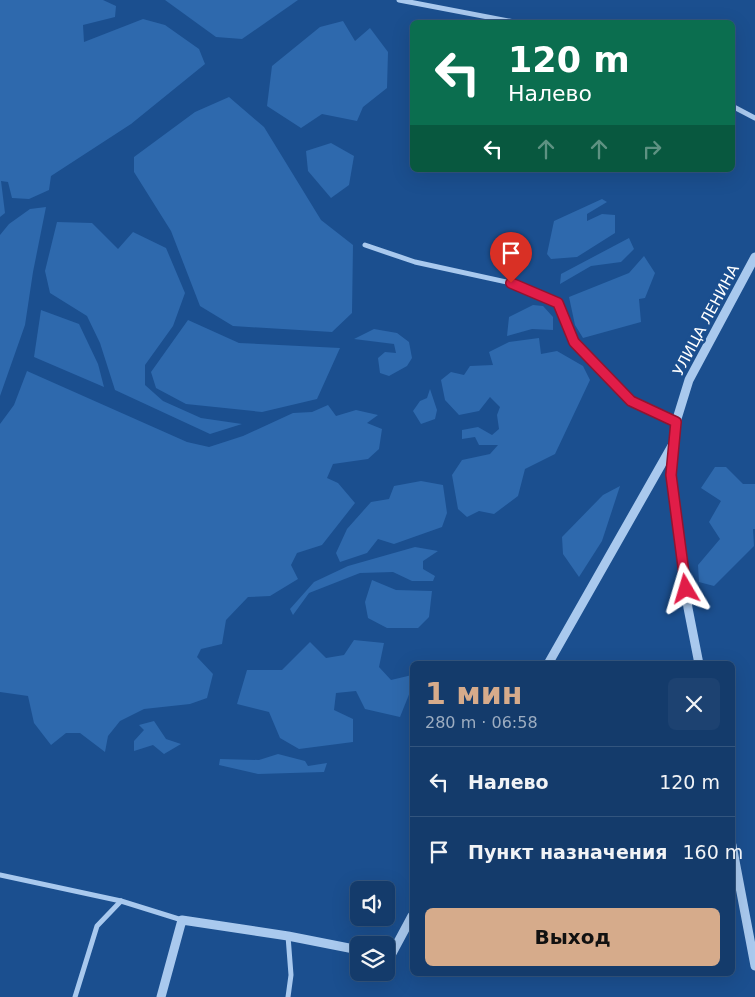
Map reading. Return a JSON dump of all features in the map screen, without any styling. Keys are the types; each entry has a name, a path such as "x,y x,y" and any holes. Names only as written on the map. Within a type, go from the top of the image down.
{"street":[{"path":"399,0 504,20"},
{"path":"735,108 755,118"},
{"path":"365,245 415,262 511,283 558,303 574,342 631,401 676,422"},
{"name":"УЛИЦА ЛЕНИНА","path":"698,661 688,608 671,475 676,422 689,380 755,257"},
{"path":"550,661 674,442"},
{"path":"735,861 755,966"},
{"path":"0,875 121,901 182,920 288,936 350,948"},
{"path":"75,997 97,926 121,901"},
{"path":"161,997 182,920"},
{"path":"395,948 410,920"},
{"path":"288,936 290,975 288,997"}],"shaded area":[{"path":"0,0 103,0 116,6 115,17 83,25 84,42 143,19 165,25 199,49 205,64 131,124 51,176 49,190 29,199 12,198 8,182 1,181 5,213 0,217"},
{"path":"165,0 298,0 242,39 216,37"},
{"path":"343,21 355,41 370,28 388,52 387,88 363,107 357,121 322,114 301,128 267,106 272,66 320,27"},
{"path":"229,97 264,127 321,220 353,245 352,313 332,332 233,326 200,306 171,231 134,172 134,157 195,112"},
{"path":"331,143 354,156 349,185 331,198 308,171 306,151"},
{"path":"602,199 607,202 587,214 587,221 602,214 615,215 615,233 577,257 551,259 547,254 554,221"},
{"path":"46,207 25,325 0,396 0,235 9,224 30,209"},
{"path":"57,222 92,223 118,249 133,232 166,248 185,293 173,326 145,365 145,385 163,401 201,418 242,424 210,434 115,390 100,343 87,316 50,293 45,271"},
{"path":"629,238 634,249 621,262 591,266 560,284 561,274"},
{"path":"644,256 655,273 645,298 639,299 641,322 583,338 575,325 569,297 629,273"},
{"path":"533,305 543,306 553,317 553,330 532,329 507,336 509,317"},
{"path":"41,310 79,324 98,364 104,387 34,357"},
{"path":"188,320 239,343 340,348 317,399 262,412 186,404 156,388 151,372"},
{"path":"374,329 397,333 409,342 412,358 407,366 389,376 380,373 378,358 385,352 396,353 394,344 354,339"},
{"path":"539,338 541,354 557,351 583,366 590,380 555,454 525,469 518,496 494,514 479,511 467,517 458,509 452,475 462,460 490,454 498,445 479,445 475,437 462,439 462,430 478,427 492,435 499,429 497,415 500,407 490,397 479,411 459,415 445,400 441,380 451,372 464,375 470,366 493,365 489,352 509,342"},
{"path":"27,371 187,442 209,447 243,436 293,413 312,412 328,405 336,416 356,410 378,415 367,423 382,429 379,449 368,459 333,464 327,478 338,483 355,503 322,545 297,553 291,565 298,579 270,596 248,597 226,620 222,644 201,649 197,657 213,674 207,698 190,704 144,709 120,721 108,736 105,752 80,733 66,733 51,745 34,723 28,696 0,692 0,424 14,405"},
{"path":"430,389 437,410 435,419 421,424 413,411 420,401 427,398"},
{"path":"715,467 726,467 743,484 755,484 755,529 753,529 754,546 714,586 699,582 698,565 720,539 709,522 721,501 701,488"},
{"path":"421,481 443,485 447,513 442,527 394,544 378,539 367,553 340,562 336,553 347,529 371,502 389,499 394,486"},
{"path":"620,486 602,541 579,577 563,554 562,537 603,495"},
{"path":"415,547 438,551 423,561 423,569 435,576 433,581 412,581 393,572 360,573 309,593 293,615 290,609 314,582 348,566"},
{"path":"372,580 396,590 432,591 429,617 418,628 387,628 368,618 365,602"},
{"path":"354,640 384,643 379,667 391,680 410,675 410,692 400,717 365,709 356,691 336,693 334,710 353,719 353,742 299,749 280,738 269,712 237,704 247,670 282,670 310,642 326,658 344,655"},
{"path":"154,721 166,739 181,744 164,754 153,745 134,751 134,741 144,730 139,725"},
{"path":"278,754 305,761 308,766 327,763 324,772 258,774 219,765 220,759 259,760"}],"route":[{"path":"511,283 558,303 574,342 631,401 676,422 671,475 686,589"}]}
